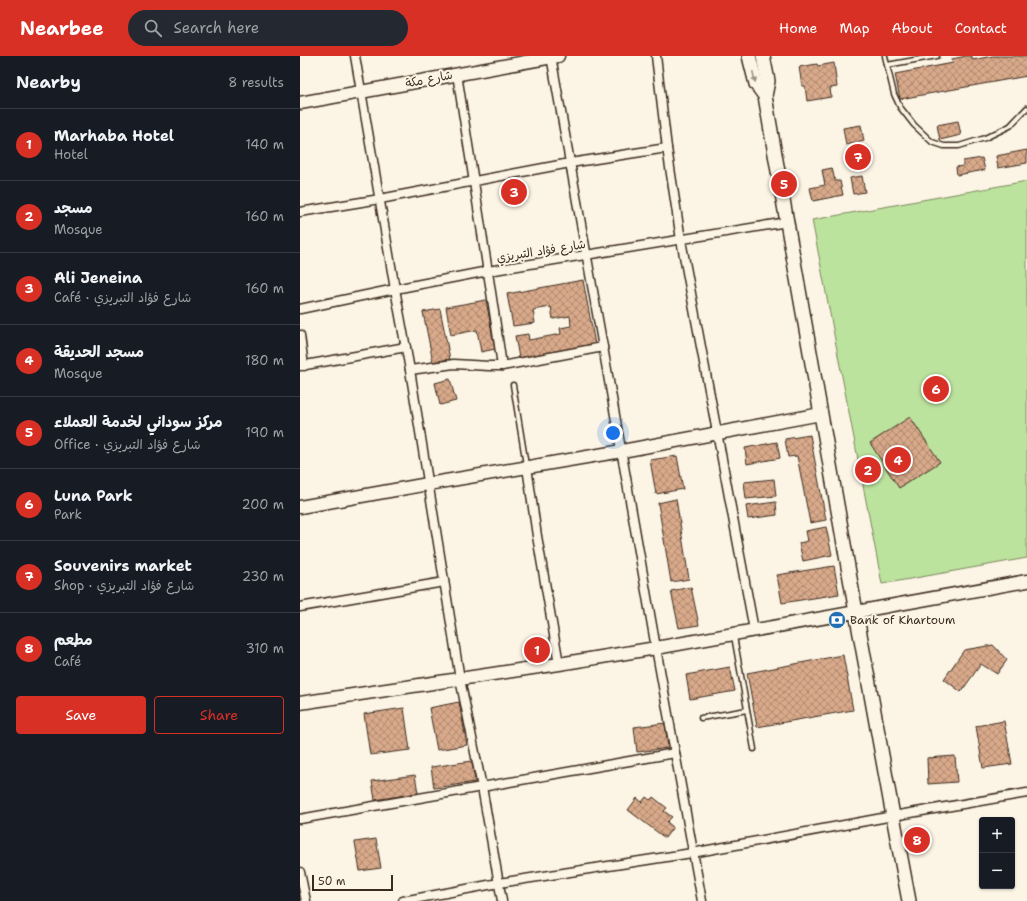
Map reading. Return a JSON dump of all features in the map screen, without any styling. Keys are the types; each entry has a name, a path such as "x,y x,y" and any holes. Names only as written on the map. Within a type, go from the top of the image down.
{"main road":[{"path":"750,56 756,84 765,96"},
{"path":"763,56 768,81 765,96 856,612 909,901"}],"street":[{"path":"355,56 410,370 460,679 482,787 502,901"},
{"path":"554,56 570,163 604,347 692,852 702,901"},
{"name":"شارع مكة","path":"300,103 554,56"},
{"path":"656,56 667,148 681,240 754,630"},
{"path":"457,74 502,366"},
{"path":"300,212 380,199 570,163 667,148"},
{"name":"شارع فؤاد التبريزي","path":"300,309 488,271 587,256 787,222"},
{"path":"300,335 302,366 406,348"},
{"path":"410,370 454,364 502,366 604,347"},
{"path":"300,507 622,451 821,414"},
{"path":"527,467 559,664"},
{"path":"300,703 656,648 1027,581"},
{"path":"300,607 444,582"},
{"path":"300,819 675,753"},
{"path":"403,901 499,883 692,852 1027,793"},
{"path":"300,872 306,901"}],"lane":[{"path":"886,56 894,94 900,107 932,142 944,146 959,146 985,138 1010,126 1027,108"},
{"path":"887,65 937,56"},
{"path":"513,385 527,467"},
{"path":"734,633 754,749"},
{"path":"701,718 747,710"}],"green space":[{"path":"1027,181 1027,558 882,584 812,220"}],"building":[{"path":"972,56 972,60 993,56 1027,56 1027,76 900,99 895,74 953,63 952,59"},
{"path":"834,63 837,87 830,88 831,97 807,101 805,86 802,86 799,67"},
{"path":"958,121 961,135 940,140 937,125"},
{"path":"861,125 864,141 846,145 843,128"},
{"path":"1027,150 1027,163 998,168 996,156"},
{"path":"982,158 985,170 957,175 956,167 963,166 963,161"},
{"path":"832,168 835,181 840,181 843,195 813,201 810,188 825,185 822,170"},
{"path":"862,176 865,192 853,194 850,178"},
{"path":"583,280 595,344 519,358 515,336 528,334 529,340 561,334 560,328 571,326 570,316 553,319 551,307 533,310 535,323 513,326 507,294"},
{"path":"486,300 495,349 481,352 477,330 451,335 446,307"},
{"path":"440,309 450,359 433,362 423,312"},
{"path":"450,379 456,401 440,405 435,383"},
{"path":"910,417 940,462 899,488 870,443"},
{"path":"810,435 826,520 810,523 797,456 788,457 785,439"},
{"path":"777,442 780,458 747,464 745,448"},
{"path":"677,456 683,489 656,494 650,460"},
{"path":"774,479 776,496 746,499 744,482"},
{"path":"676,499 689,579 671,582 658,503"},
{"path":"776,502 777,515 748,519 746,506"},
{"path":"826,527 832,555 803,561 799,543 808,541 806,531"},
{"path":"834,566 839,594 782,603 777,575"},
{"path":"691,587 699,625 679,628 671,591"},
{"path":"993,645 1007,660 997,674 981,664 961,692 944,679 964,650"},
{"path":"843,655 853,710 757,727 747,673"},
{"path":"730,667 735,691 690,699 686,675"},
{"path":"459,702 467,745 437,750 429,708"},
{"path":"404,708 410,750 370,755 364,714"},
{"path":"1004,721 1012,764 983,768 976,726"},
{"path":"665,723 668,748 637,752 634,727"},
{"path":"955,756 957,782 928,784 927,758"},
{"path":"472,761 475,782 434,788 431,767"},
{"path":"415,775 418,793 375,800 372,781"},
{"path":"646,797 650,800 653,797 667,808 664,811 672,817 667,822 673,827 665,838 628,810 637,798 642,802"},
{"path":"376,839 381,868 360,871 355,842"}],"place":[{"name":"Souvenirs market","path":"858,157"},
{"name":"مركز سوداني لخدمة العملاء","path":"784,184"},
{"name":"Ali Jeneina","path":"514,192"},
{"name":"Luna Park","path":"936,389"},
{"name":"مسجد الحديقة","path":"898,460"},
{"name":"مسجد","path":"868,470"},
{"name":"Bank of Khartoum","path":"837,620"},
{"name":"Marhaba Hotel","path":"537,650"},
{"name":"مطعم","path":"917,840"}]}
